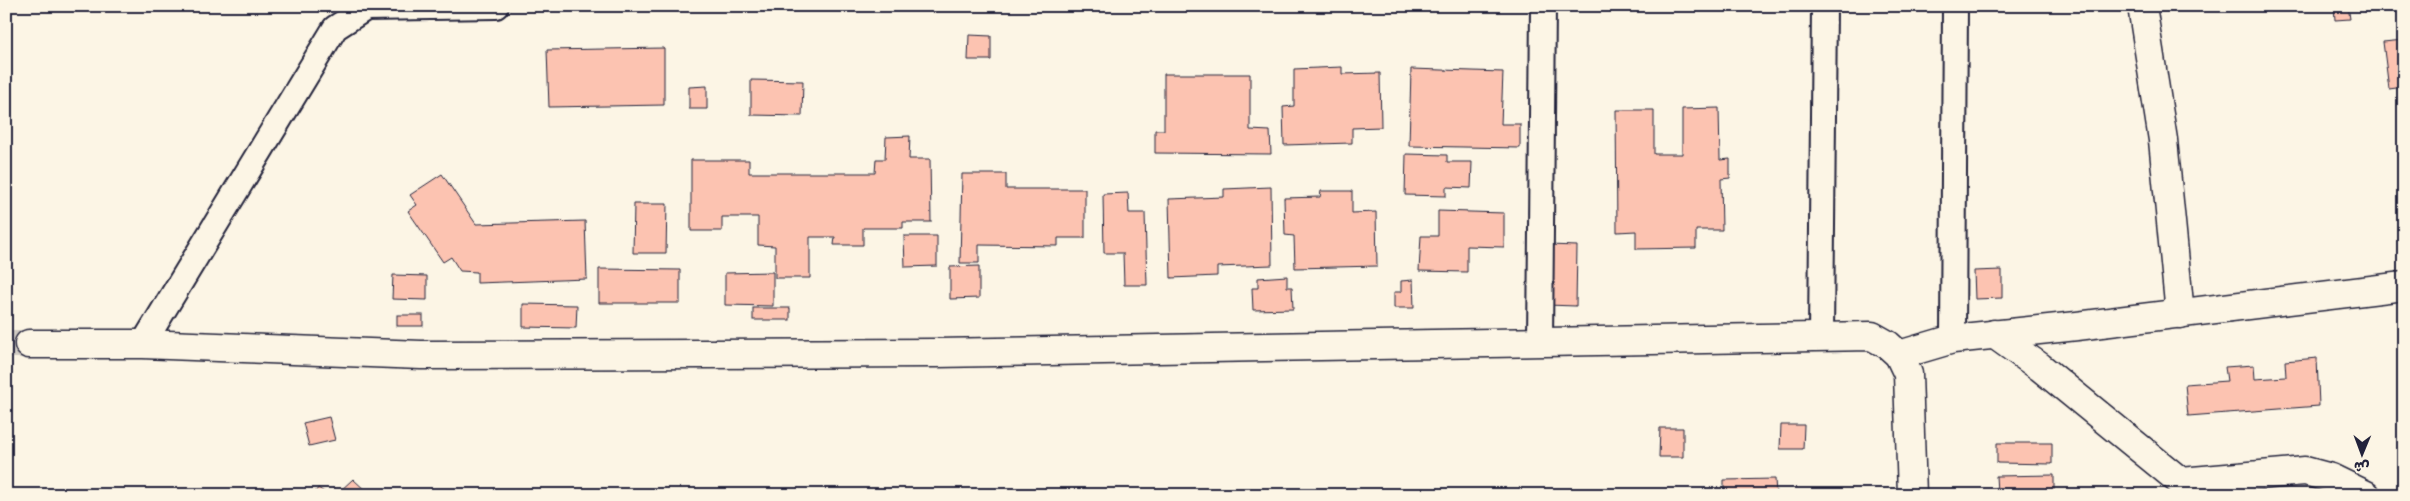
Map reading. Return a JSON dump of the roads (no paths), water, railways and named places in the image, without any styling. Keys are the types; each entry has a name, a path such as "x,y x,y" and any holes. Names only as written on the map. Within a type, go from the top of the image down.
{"street":[{"path":"2142,6 2163,140 2180,314"},
{"path":"1899,355 1954,339 2180,314 2404,286"},
{"path":"1994,334 2040,367 2181,482 2305,471 2331,478 2366,495"},
{"path":"29,344 144,344 431,355 937,353 1872,336 1888,345 1899,355 1908,374 1912,495"}],"lane":[{"path":"144,344 335,28 366,8 496,6"},
{"path":"1540,342 1543,6"},
{"path":"1821,337 1824,6"},
{"path":"1954,339 1955,6"}],"tunnel":[{"path":"6,344 29,344"}]}
